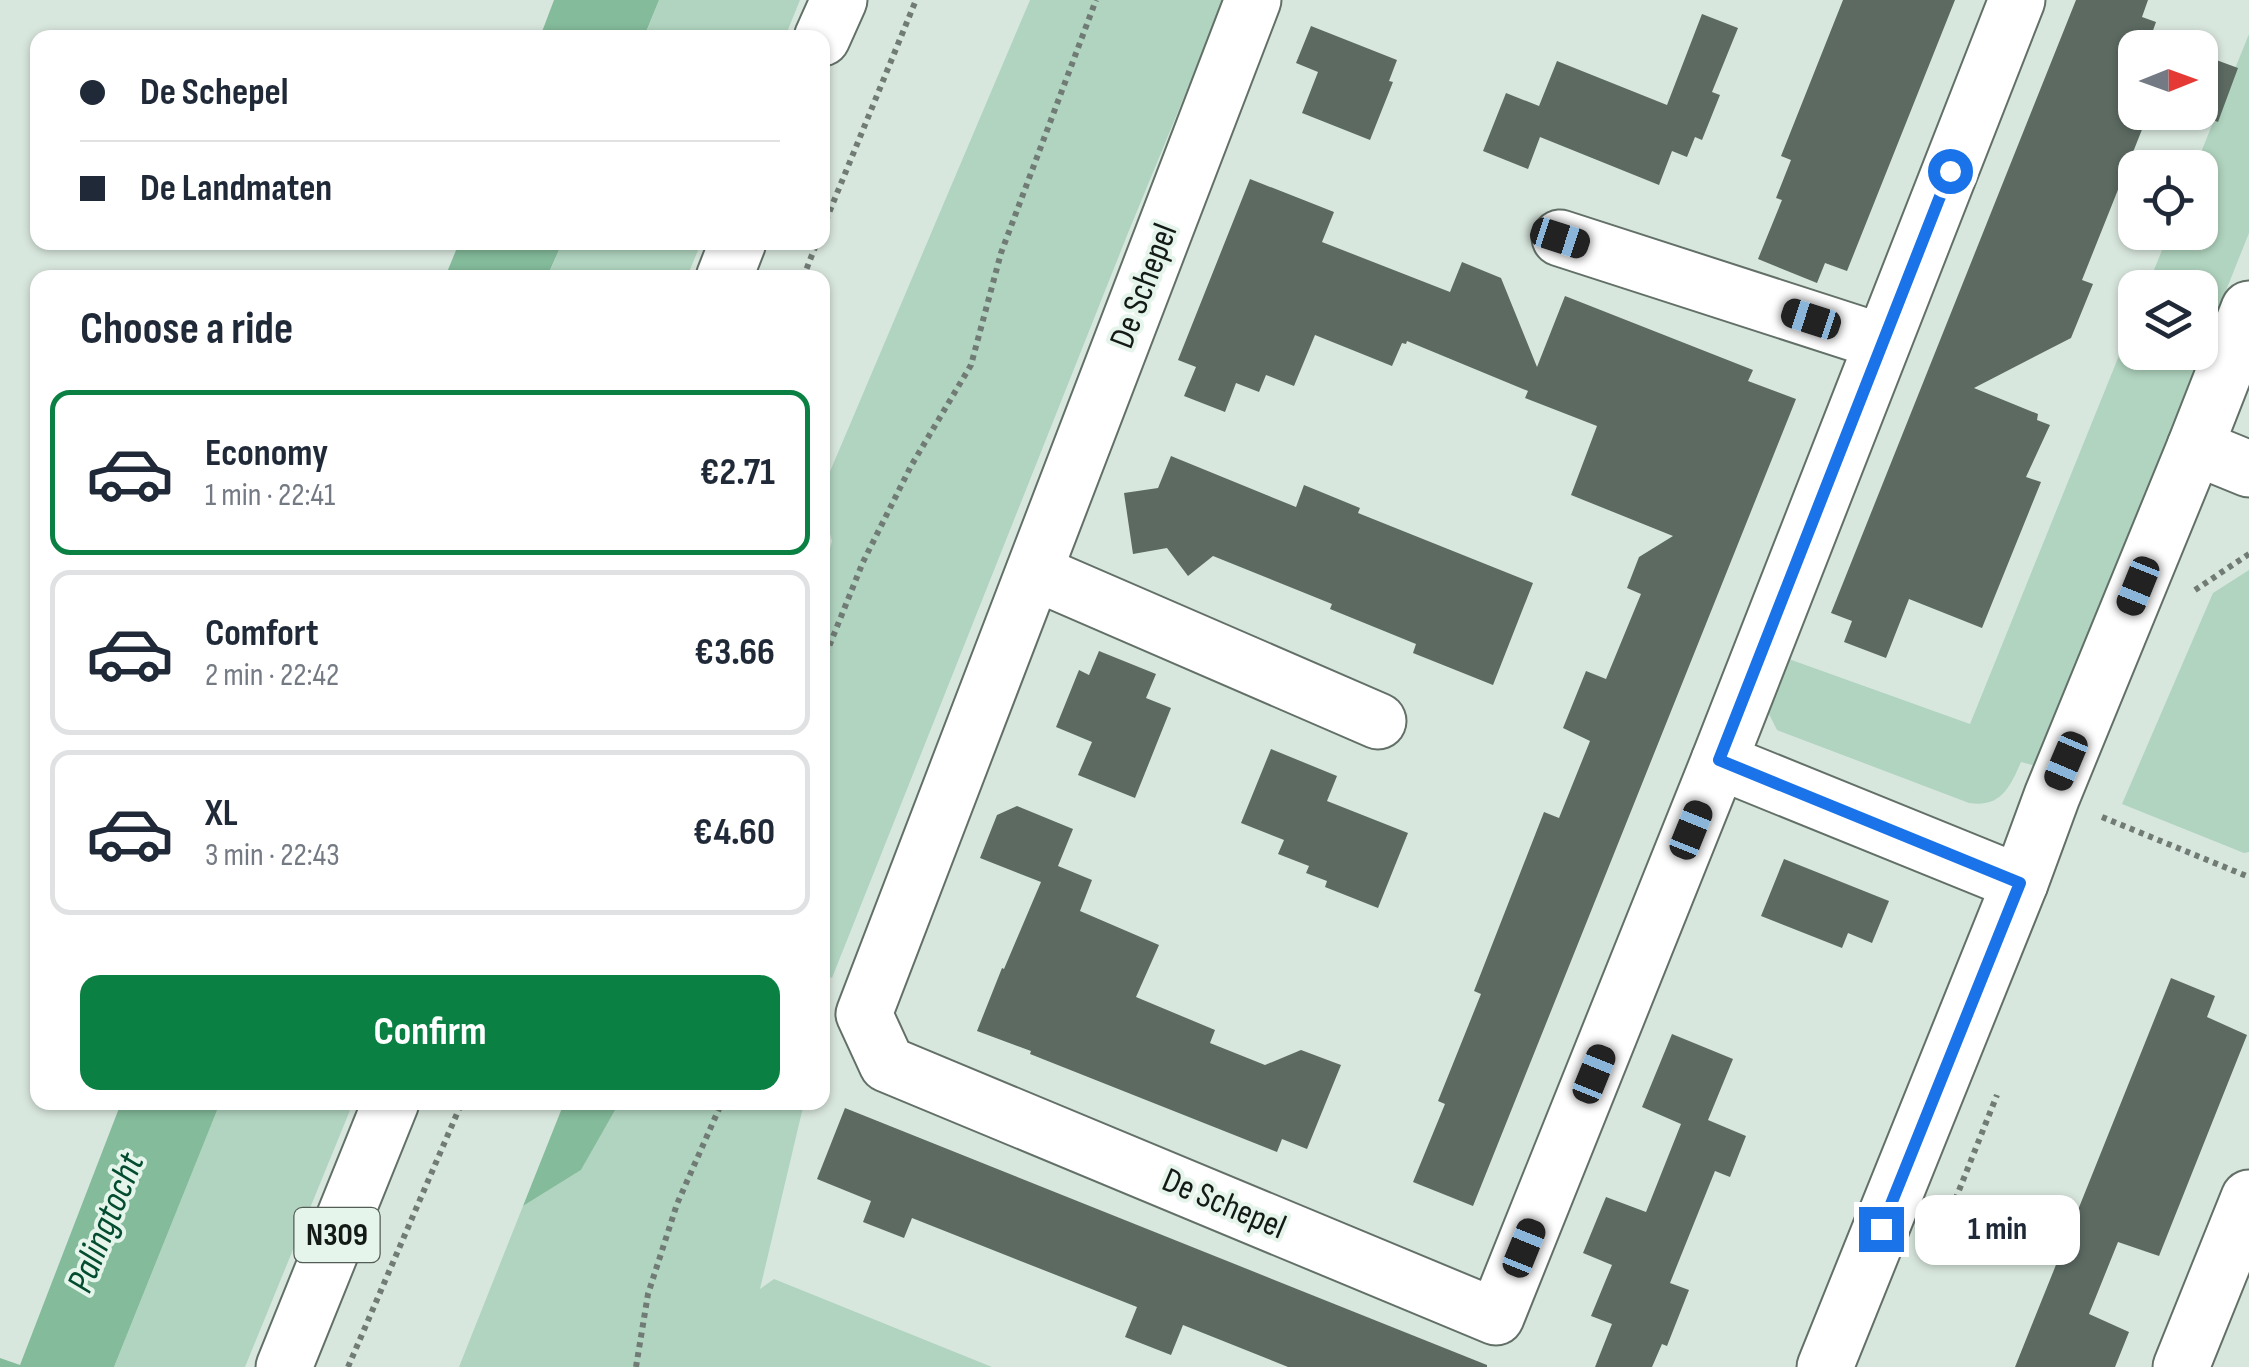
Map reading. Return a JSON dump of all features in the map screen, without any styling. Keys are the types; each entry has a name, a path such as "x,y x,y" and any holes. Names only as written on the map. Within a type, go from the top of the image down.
{"street":[{"path":"826,30 839,0"},
{"name":"De Schepel","path":"1253,0 864,1014 887,1064 1496,1318 2017,0"},
{"path":"1560,238 1882,342"},
{"path":"1825,1367 2249,309"},
{"path":"2196,447 2249,469"},
{"path":"1034,572 1378,721"},
{"path":"1719,760 2020,883"},
{"name":"N309","path":"284,1367 387,1110"},
{"path":"2181,1367 2249,1198"}],"path":[{"path":"830,210 916,0"},
{"path":"830,644 863,562 911,466 971,365 1001,253 1096,0"},
{"path":"2052,796 2249,877"},
{"path":"348,1367 459,1110"},
{"path":"636,1367 648,1294 677,1204 718,1110"}],"shaded area":[{"path":"659,0 800,0 788,30 647,30"},
{"path":"1030,0 1224,0 832,978 830,471"},
{"path":"2249,34 2249,233 2218,311 2218,270 2154,270 2162,250 2218,250 2218,150 2202,150 2210,130 2218,130 2218,110"},
{"path":"559,250 698,250 690,270 550,270"},
{"path":"2118,358 2118,370 2194,370 2036,766 2021,762 1997,799 1969,803 1777,730 1766,708 1786,658 1970,724"},
{"path":"2249,570 2249,852 2244,853 2122,804 2213,593"},
{"path":"217,1110 350,1110 245,1367 114,1367"},
{"path":"615,1110 802,1110 760,1289 774,1279 992,1367 459,1367 523,1206 581,1170"}],"water":[{"path":"554,0 659,0 647,30 543,30"},
{"path":"456,250 559,250 550,270 448,270"},
{"name":"Palingtocht","path":"118,1110 217,1110 114,1367 0,1367 0,1358 20,1365"},
{"path":"561,1110 615,1110 581,1170 523,1206"}],"building":[{"path":"1843,0 1955,0 1847,271 1825,263 1817,283 1758,259 1782,200 1776,198 1791,160 1781,156"},
{"path":"2076,0 2148,0 2142,17 2156,22 2153,30 2118,30 2118,130 2142,130 2134,150 2118,150 2118,190 2082,280 2093,284 2071,338 1974,388 2038,414 2037,420 2050,425 2026,477 2041,482 1982,628 1909,599 1886,658 1844,642 1852,621 1831,613"},
{"path":"1702,14 1738,28 1712,92 1720,95 1702,140 1695,137 1687,157 1672,151 1659,185 1540,137 1528,169 1483,151 1506,93 1539,106 1557,61 1667,105"},
{"path":"1311,26 1397,60 1389,81 1393,82 1370,140 1302,113 1318,72 1296,63"},
{"path":"2218,61 2238,68 2218,122"},
{"path":"1250,179 1334,212 1322,242 1450,292 1462,262 1501,278 1537,367 1565,296 1753,370 1748,381 1796,399 1473,1206 1413,1182 1445,1104 1438,1101 1481,994 1474,991 1544,812 1559,818 1590,741 1563,728 1586,671 1606,679 1641,594 1627,588 1639,557 1673,536 1571,495 1597,426 1525,398 1528,391 1407,341 1402,343 1392,366 1315,335 1294,386 1266,375 1259,392 1236,383 1225,412 1184,396 1196,367 1178,360"},
{"path":"1171,456 1296,507 1304,485 1360,508 1358,513 1533,583 1493,685 1413,653 1416,644 1330,609 1332,604 1213,556 1188,576 1167,548 1133,554 1124,493 1158,488"},
{"path":"1099,651 1156,674 1146,698 1171,708 1135,798 1078,775 1092,742 1056,727 1079,670 1089,675"},
{"path":"1271,749 1337,776 1327,801 1408,833 1378,908 1325,887 1327,881 1306,873 1309,866 1278,854 1284,840 1241,823"},
{"path":"1017,806 1073,829 1058,866 1092,880 1080,911 1159,945 1136,997 1215,1030 1210,1043 1265,1065 1301,1050 1341,1065 1307,1149 1282,1139 1277,1152 977,1031 1041,882 980,858 997,815"},
{"path":"1784,859 1889,901 1872,943 1848,933 1842,948 1761,916"},
{"path":"2171,978 2215,996 2207,1017 2247,1035 2159,1256 2118,1242 2089,1314 2129,1332 2115,1367 2015,1367"},
{"path":"1672,1034 1733,1059 1708,1120 1746,1136 1730,1177 1715,1171 1670,1283 1689,1290 1667,1346 1662,1344 1652,1367 1595,1367 1612,1324 1591,1316 1612,1265 1583,1253 1606,1197 1646,1212 1681,1124 1642,1107"},
{"path":"845,1108 1487,1367 1288,1367 1183,1325 1171,1355 1125,1337 1137,1307 912,1218 904,1238 863,1222 871,1201 817,1179"}],"route":[{"path":"1881,1229 2020,883 1719,760 1950,171"}]}
